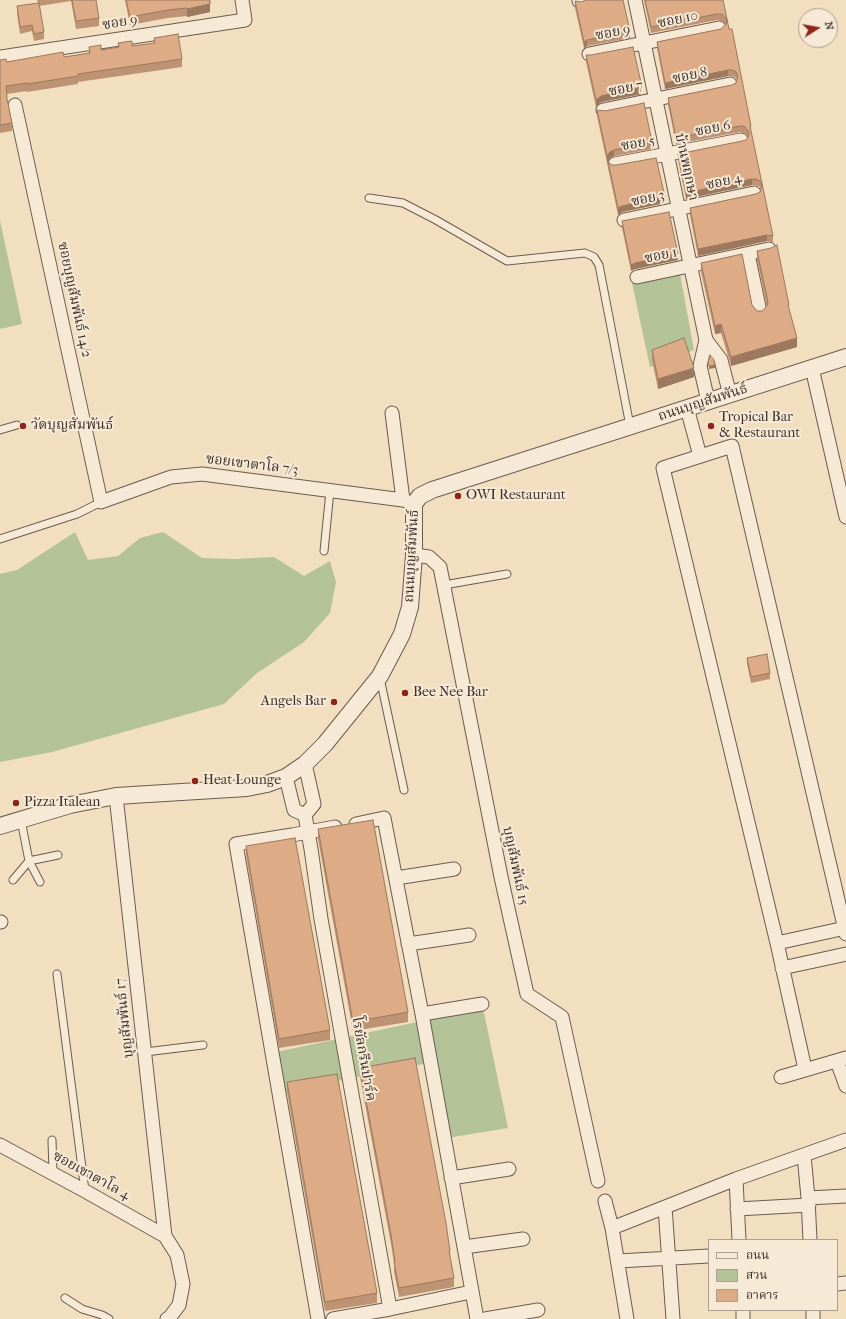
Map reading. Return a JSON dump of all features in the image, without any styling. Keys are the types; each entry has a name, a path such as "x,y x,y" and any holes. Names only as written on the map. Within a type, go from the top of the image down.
{"street":[{"name":"ซอย 9","path":"0,57 245,20 242,0"},
{"name":"บ้านพฤกษา","path":"635,0 706,340 721,360 730,395"},
{"name":"ซอย 10","path":"644,43 719,28"},
{"name":"ซอย 9","path":"589,54 644,43"},
{"name":"ซอย 8","path":"656,100 730,84"},
{"name":"ซอย 7","path":"603,110 656,100"},
{"name":"ซอยบุญสัมพันธ์ 14/2","path":"15,105 102,502"},
{"name":"ซอย 6","path":"667,155 741,140"},
{"name":"ซอย 5","path":"615,164 667,155"},
{"name":"ซอย 4","path":"678,208 754,192"},
{"name":"ซอย 3","path":"624,220 678,208"},
{"name":"ซอย 1","path":"637,277 769,249"},
{"path":"748,254 760,312"},
{"name":"บ้านพฤกษา","path":"706,340 700,366 708,401"},
{"name":"ถนนบุญสัมพันธ์","path":"0,826 70,805 116,796 247,788 267,784 286,777 305,764 325,744 380,676 402,634 410,607 414,555 408,502 432,490 846,357"},
{"path":"812,368 846,517"},
{"path":"687,408 700,456"},
{"path":"392,413 408,502"},
{"path":"777,944 845,931 732,446 663,468 777,944 805,1069"},
{"name":"ซอยเขาตาโล 7/3","path":"102,502 171,477 202,474 408,502"},
{"name":"บุญสัมพันธ์ 15","path":"414,555 429,557 440,567 501,877 527,994 562,1017 598,1181"},
{"path":"286,777 294,810 305,815 314,804 305,764"},
{"name":"บุญสัมพันธ์ 17","path":"116,796 165,1236"},
{"name":"โรยัลกรีนปาร์ค","path":"305,815 323,927 390,1309"},
{"path":"318,1319 236,844 384,818 422,1014 477,1319"},
{"path":"396,878 454,869"},
{"path":"408,944 469,935"},
{"path":"782,968 846,954"},
{"path":"422,1014 482,1004"},
{"path":"781,1077 841,1059 846,1086"},
{"path":"612,1228 736,1179 846,1140"},
{"name":"ซอยเขาตาโล 4","path":"0,1145 85,1190 165,1236"},
{"path":"804,1155 810,1239"},
{"path":"451,1178 509,1169"},
{"path":"736,1179 739,1239"},
{"path":"738,1209 808,1202 846,1196"},
{"path":"605,1201 612,1228 627,1319"},
{"path":"665,1206 673,1319"},
{"path":"165,1236 177,1255 183,1284 179,1305 170,1318"},
{"path":"464,1247 523,1238"},
{"path":"618,1261 708,1256"},
{"path":"333,1319 471,1292"},
{"path":"485,1319 538,1310"}],"lane":[{"path":"369,198 403,203 436,220 507,262 585,254 594,257 599,265 630,427"},
{"path":"0,430 17,425"},
{"path":"324,551 330,491"},
{"name":"ซอยเขาตาโล 7/3","path":"0,539 76,514 102,502"},
{"path":"444,585 507,574"},
{"path":"380,676 404,790"},
{"path":"20,820 29,861 40,882"},
{"path":"13,880 29,861 58,855"},
{"path":"57,974 85,1190"},
{"path":"145,1052 203,1045"},
{"path":"52,1140 53,1173"},
{"path":"65,1298 82,1309 109,1319"}],"green space":[{"path":"0,220 22,324 0,329"},
{"path":"680,274 694,350 650,367 632,283"},
{"path":"75,532 88,560 118,556 140,538 163,532 202,558 235,559 274,557 304,576 330,561 336,582 330,613 304,642 257,673 224,704 52,752 0,762 0,574 17,570"},
{"path":"483,1008 508,1128 447,1138 433,1062 283,1092 276,1052"}],"building":[{"path":"72,0 96,0 99,18 76,21"},
{"path":"126,0 210,0 210,4 187,9 168,10 130,17"},
{"path":"586,0 623,0 630,31 587,40 584,42 575,1 581,2"},
{"path":"645,0 723,0 729,29 732,29 773,236 767,235 698,249 690,208 756,194 760,192 762,185 760,181 752,179 686,193 678,154 746,140 749,132 744,126 740,126 676,138 668,98 732,85 736,83 738,76 736,72 728,70 665,83 657,42 721,29 726,24 727,20 722,14 717,14 651,27"},
{"path":"39,3 44,32 34,34 32,25 20,27 17,6"},
{"path":"178,34 182,59 78,74 78,76 27,84 6,86 12,123 0,125 0,60 6,59 7,62 63,52 64,57 90,53 89,47 101,45 101,50 119,47 118,43 132,41 132,46 155,43 154,38"},
{"path":"633,47 642,87 601,96 596,100 586,55"},
{"path":"644,103 652,142 614,150 607,156 597,110 605,111"},
{"path":"656,158 665,197 618,208 608,162 612,165 616,165"},
{"path":"669,212 678,254 631,265 622,221"},
{"path":"777,245 788,305 797,338 731,357 721,324 715,326 701,263 742,254 752,305 757,311 762,311 767,306 768,302 757,251"},
{"path":"684,338 694,368 658,379 652,350"},
{"path":"710,355 714,360 715,365 709,366 708,363"},
{"path":"767,654 770,673 751,677 747,658"},
{"path":"373,820 408,1012 353,1022 318,829"},
{"path":"295,838 330,1030 279,1039 246,846"},
{"path":"415,1058 446,1223 454,1278 399,1288 391,1235 360,1068"},
{"path":"337,1074 377,1293 325,1302 287,1082"}],"place":[{"name":"วัดบุญสัมพันธ์","path":"23,426"},
{"name":"Tropical Bar & Restaurant","path":"711,426"},
{"name":"OWI Restaurant","path":"458,496"},
{"name":"Bee Nee Bar","path":"405,693"},
{"name":"Angels Bar","path":"334,702"},
{"name":"Heat Lounge","path":"195,781"},
{"name":"Pizza Italean","path":"16,803"}]}
